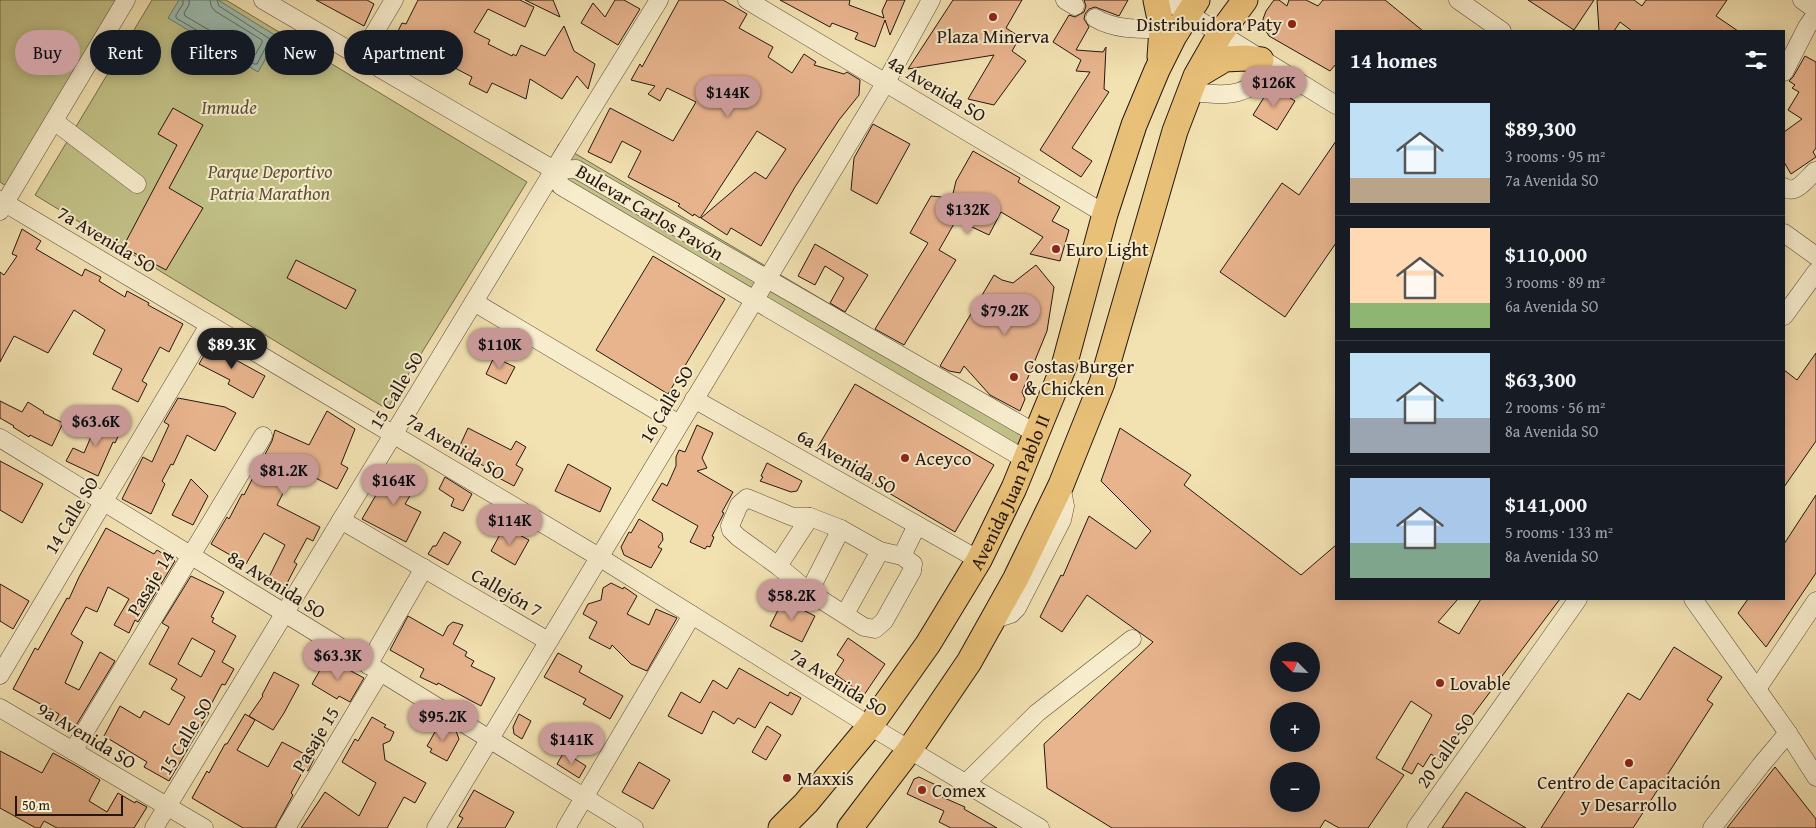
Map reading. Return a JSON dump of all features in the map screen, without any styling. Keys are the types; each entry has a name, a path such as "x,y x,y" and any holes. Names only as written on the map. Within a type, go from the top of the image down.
{"highway":[{"path":"1156,0 1162,28 1157,70"},
{"path":"850,828 910,749 969,662 1016,578 1061,485 1102,383 1175,131 1193,84 1220,34 1245,0"},
{"name":"Avenida Juan Pablo II","path":"782,828 806,803 870,726 928,644 979,560 1026,460 1064,366 1105,214 1134,125 1157,70 1192,7"},
{"path":"1193,84 1225,59 1245,58 1266,63"}],"street":[{"path":"2,205 126,0"},
{"path":"264,0 344,48"},
{"path":"376,30 394,0"},
{"name":"15 Calle SO","path":"154,828 659,0"},
{"name":"4a Avenida SO","path":"747,0 1105,214"},
{"name":"16 Calle SO","path":"436,828 886,82 931,0"},
{"path":"1166,0 1192,7 1220,34 1335,104"},
{"path":"1458,0 1501,30"},
{"path":"1785,70 1816,12 1802,0"},
{"path":"1095,18 1118,26 1162,28"},
{"path":"1193,84 1231,94 1251,87 1262,78 1266,63"},
{"path":"391,75 554,170"},
{"path":"54,120 137,184"},
{"name":"Bulevar Carlos Pavón","path":"1026,460 561,186 554,170 576,169 1037,434"},
{"path":"1785,188 1794,190 1815,171"},
{"name":"7a Avenida SO","path":"2,205 394,434 599,557 870,726 1040,828"},
{"path":"1785,234 1816,256"},
{"path":"1785,315 1816,272"},
{"path":"474,302 679,424"},
{"name":"14 Calle SO","path":"0,675 209,325"},
{"name":"6a Avenida SO","path":"694,399 979,560"},
{"name":"Pasaje 14","path":"73,751 263,436"},
{"name":"8a Avenida SO","path":"2,445 104,502 634,828"},
{"path":"746,498 793,517 810,517 841,529 880,551 902,556 913,564 912,570 884,621 875,629 864,627 809,592 778,566 738,537 731,530 730,526 739,506 746,498"},
{"path":"778,566 810,517"},
{"name":"Callejón 7","path":"341,520 548,641"},
{"path":"902,556 917,525"},
{"path":"809,592 841,529"},
{"path":"845,614 880,551"},
{"name":"Pasaje 15","path":"286,828 374,668 424,568"},
{"name":"20 Calle SO","path":"1416,828 1577,600"},
{"path":"1695,600 1788,733 1816,777"},
{"path":"1757,689 1816,600"},
{"path":"566,828 692,615"},
{"path":"966,783 1037,713 1132,639"},
{"name":"9a Avenida SO","path":"0,708 204,828"},
{"path":"1712,828 1760,765 1788,733"}],"green space":[{"path":"0,0 116,0 98,30 90,30 90,44 80,61 80,30 15,30 15,75 72,75 6,186 0,182"},
{"name":"Parque Deportivo Patria Marathon","path":"152,0 226,0 276,30 265,30 265,75 334,75 334,65 344,71 344,75 350,75 527,182 387,409 35,195 107,75 161,75 161,30 134,30"},
{"path":"559,144 1038,427 1025,467 537,182"}],"water":[{"path":"179,0 218,0 267,30 265,30 265,60 258,72 255,70 255,30 188,30 168,18"}],"building":[{"path":"316,0 367,0 374,4 364,26"},
{"path":"418,0 520,0 534,7 525,27 488,9 474,32 490,40 488,44 512,56 513,54 516,56 521,45 545,56 564,26 574,51 595,64 588,89 577,76 562,99 530,79 526,99 492,83 487,93 469,84 472,77 463,72 463,30 398,30 402,23 406,24"},
{"path":"525,0 553,0 560,17"},
{"path":"615,0 624,0 640,9 618,45 581,23 593,3 605,17"},
{"path":"679,0 723,0 747,14 739,28 773,47 768,57 792,73 804,54 816,62 814,65 844,74 847,72 860,80 859,95 839,120 795,187 761,246 731,228 727,235 701,218 755,172 766,179 786,149 757,131 700,218 694,214 693,216 678,206 680,204 628,177 641,151 622,141 611,163 588,152 610,108 673,141 696,102 667,88 660,101 648,94 655,86 631,80 640,64 642,67"},
{"path":"780,0 850,0 849,5 884,18 882,11 887,0 905,0 890,35 885,20 875,47 855,39 858,33 832,23 830,27"},
{"path":"953,0 1022,0 1006,28 1020,37 1012,51 1026,61 994,105 968,99 994,55 908,69"},
{"path":"1084,0 1128,0 1119,16 1095,7 1089,9 1085,14 1084,19 1089,27 1076,50 1103,52 1106,47 1104,89 1109,92 1072,148 1092,161 1081,177 1040,150 1090,72 1076,71 1081,60 1053,42 1069,15 1075,17 1084,12 1086,6"},
{"path":"1274,0 1279,0 1287,6 1289,0 1306,0 1318,6 1323,0 1385,0 1422,30 1335,30 1335,65 1330,71 1269,36 1264,28 1263,19"},
{"path":"1528,0 1594,0 1574,30"},
{"path":"1597,0 1634,0 1642,6 1646,0 1727,0 1716,16 1737,30 1631,30 1620,22 1615,30 1599,30"},
{"path":"1805,56 1816,62 1816,148 1813,152 1816,157 1791,174 1785,164 1785,131 1802,119 1788,110 1799,92 1792,88 1795,85 1789,81"},
{"path":"1271,86 1295,101 1277,130 1253,115"},
{"path":"173,108 203,125 169,188 203,208 166,270 123,247 177,145 158,134"},
{"path":"873,124 910,144 877,204 851,190 854,158"},
{"path":"1335,142 1335,244 1285,317 1220,272 1282,183 1299,195"},
{"path":"973,151 1020,178 1018,182 1060,207 1052,221 1069,230 1060,261 1030,254 1043,237 1001,212 989,235 959,221 958,223 955,222 939,250 956,260 904,345 875,329 928,243 910,233 931,196 952,198 956,181"},
{"path":"22,229 41,241 36,249 82,276 85,269 101,277 99,281 125,297 127,291 183,324 169,352 160,347 142,381 147,384 138,402 112,389 122,369 93,354 105,330 74,310 48,353 14,336 0,362 0,272 4,275 17,256 12,254"},
{"path":"815,244 868,275 845,312 830,303 844,278 825,266 815,285 798,276"},
{"path":"653,256 725,299 668,394 596,350"},
{"path":"296,260 356,290 346,309 287,278"},
{"path":"1036,265 1054,287 1047,331 1022,392 1025,399 1020,411 990,395 964,366 960,373 949,371 940,366 994,275 1002,280 1013,283"},
{"path":"213,340 228,348 225,354 265,376 253,398 228,384 230,380 199,364"},
{"path":"1816,353 1816,441 1785,486 1785,371 1797,380"},
{"path":"494,357 515,367 506,384 486,374"},
{"name":"Aceyco","path":"855,384 994,465 955,532 816,450"},
{"path":"178,398 225,407 236,413 215,451 187,435 173,465 171,464 162,481 165,484 151,514 122,499 143,457 152,462 169,425 164,422"},
{"path":"0,401 22,412 28,402 43,413 63,423 52,446 30,435 29,437 0,418"},
{"path":"327,411 355,429 341,464 348,468 337,489 296,468 277,505 320,527 313,541 307,538 294,562 297,564 284,589 267,581 285,545 264,533 246,564 211,544 227,517 229,519 242,494 244,495 272,441 275,430 309,445"},
{"path":"97,415 122,428 115,443 113,442 98,476 66,461 73,448 84,453 93,432 90,430"},
{"path":"697,425 713,433 702,458 707,468 697,471 733,492 722,512 724,513 712,536 714,537 710,547 707,546 705,549 690,542 698,526 652,500 662,483 667,486 676,466 676,457 679,450 685,452"},
{"path":"468,428 511,450 516,441 526,447 516,465 523,469 514,486 482,469 484,466 457,452"},
{"path":"1120,428 1191,475 1184,485 1301,575 1335,546 1335,600 1457,600 1438,622 1459,634 1480,600 1559,600 1460,732 1441,761 1431,754 1423,767 1418,763 1412,774 1402,769 1432,715 1411,701 1376,758 1404,775 1368,828 1339,828 1325,820 1320,828 1112,828 1047,788 1044,744 1153,642 1087,595 1062,632 1040,617 1061,575 1063,576 1089,516 1136,549 1151,531 1101,481"},
{"path":"0,461 43,484 22,523 0,510"},
{"path":"767,463 802,481 797,491 791,492 760,481"},
{"path":"568,464 611,488 600,512 555,491"},
{"path":"393,466 419,481 405,504 421,512 406,542 362,519"},
{"path":"445,477 472,494 463,511 451,506 454,499 439,489"},
{"path":"191,479 208,496 193,525 172,515"},
{"path":"1816,495 1816,573 1766,647 1738,613 1747,600 1785,600 1785,542"},
{"path":"639,519 662,533 663,540 658,547 662,549 651,568 624,555 621,547"},
{"path":"504,527 529,540 515,565 491,551"},
{"path":"106,528 154,554 157,550 175,561 138,622 135,620 129,633 114,625 129,599 108,587 97,612 86,607 71,634 83,642 65,683 79,690 100,652 115,661 72,732 55,722 59,714 13,689 35,648 38,650 67,598 69,599"},
{"path":"444,532 461,542 448,565 428,554 433,546 436,546"},
{"path":"191,576 224,592 211,617 214,618 212,622 236,636 222,662 234,669 225,685 222,684 207,712 209,713 169,781 144,767 147,762 104,736 120,706 140,718 144,711 169,725 185,697 171,689 177,679 149,664 169,627 162,623","holes":["192,638 215,651 201,677 178,664"]},
{"path":"611,583 623,589 624,587 637,596 627,614 649,625 656,609 677,618 647,671 631,664 612,645 610,649 589,638 597,622 583,614 588,604 601,600 603,588"},
{"path":"0,584 29,601 13,629 0,621"},
{"path":"783,600 815,616 802,642 770,626"},
{"path":"408,616 443,636 448,626 453,622 463,625 453,644 467,652 465,656 474,661 471,666 495,678 481,706 438,683 437,685 420,677 424,669 390,650"},
{"path":"848,638 885,664 864,695 835,674 844,660 837,655"},
{"name":"Centro de Capacitación y Desarrollo","path":"1674,647 1722,677 1707,700 1713,704 1633,828 1541,828 1628,693 1640,700"},
{"path":"558,653 582,666 579,672 623,696 610,719 583,704 586,699 544,677"},
{"path":"327,658 364,678 350,702 339,696 337,699 312,684"},
{"path":"739,668 788,696 790,692 801,698 792,715 770,702 755,728 738,718 734,724 713,711 702,734 668,716 681,692 700,703 713,680 727,689"},
{"path":"274,672 299,685 273,730 249,716 263,696"},
{"path":"245,714 255,720 237,750 268,767 282,742 314,759 308,771 304,769 291,793 293,795 275,828 243,828 192,798 207,771 209,773"},
{"path":"519,714 531,721 522,739 514,734 513,727"},
{"path":"372,717 386,725 384,727 394,732 390,741 383,744 385,760 426,783 415,803 404,797 387,828 301,828 325,792 359,816 376,783 342,762 355,739 358,741"},
{"path":"440,723 451,732 456,731 459,739 447,761 430,752 432,749 427,746"},
{"path":"767,726 781,735 766,760 752,752"},
{"path":"0,751 42,773 53,753 75,765 100,780 89,801 107,812 118,793 135,803 136,801 147,807 134,828 57,828 44,821 40,828 36,828 0,808"},
{"path":"564,752 586,766 579,778 557,764"},
{"path":"639,762 670,780 653,809 622,792"},
{"path":"1775,767 1816,819 1816,828 1727,828"},
{"path":"919,777 936,785 933,793 965,807 964,809 997,828 951,828 939,822 944,811 907,794 914,779"},
{"path":"474,790 514,812 505,828 457,828 463,818 459,816"},
{"path":"1466,792 1526,828 1442,828"}],"place":[{"name":"Plaza Minerva","path":"993,17"},
{"name":"Distribuidora Paty","path":"1292,24"},
{"name":"Euro Light","path":"1056,249"},
{"name":"Costas Burger & Chicken","path":"1014,377"},
{"name":"Aceyco","path":"905,458"},
{"name":"Lovable","path":"1440,683"},
{"name":"Centro de Capacitación y Desarrollo","path":"1629,763"},
{"name":"Maxxis","path":"787,778"},
{"name":"Comex","path":"922,790"}],"park label":[{"name":"Inmude","path":"229,107"}]}
